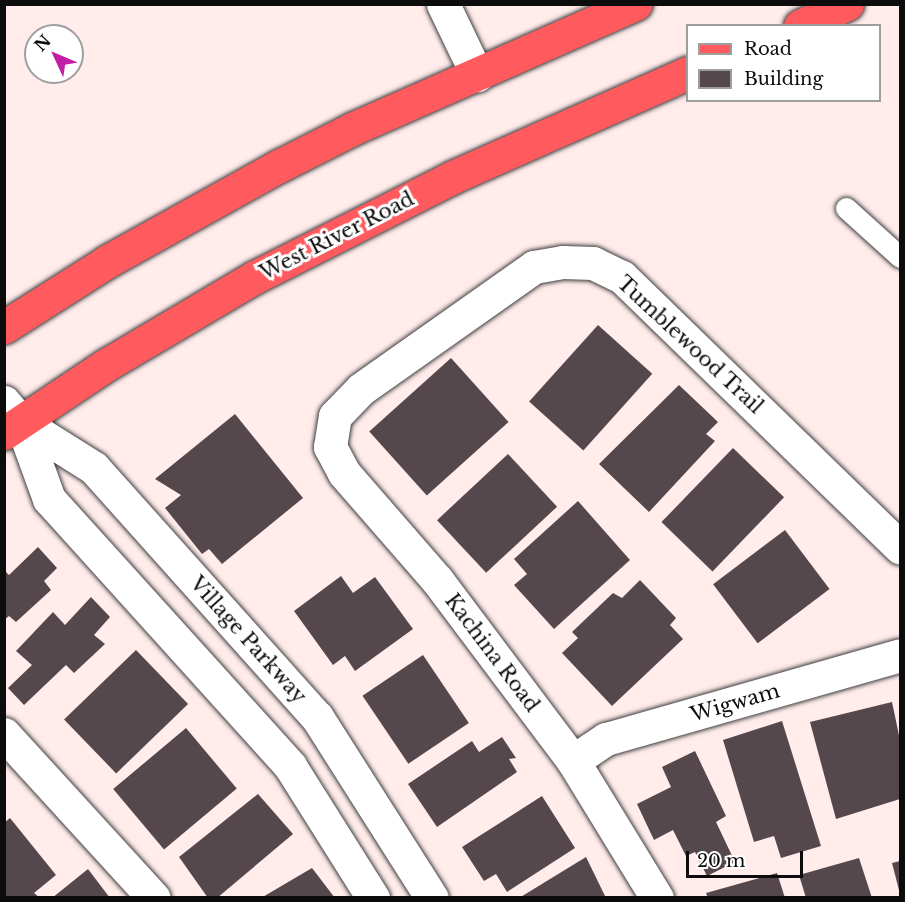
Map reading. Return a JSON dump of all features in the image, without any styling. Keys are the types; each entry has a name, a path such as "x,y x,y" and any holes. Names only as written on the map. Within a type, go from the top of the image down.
{"main road":[{"path":"4,327 212,202 352,129 636,4"},
{"path":"804,24 847,4"},
{"name":"West River Road","path":"10,419 285,261 453,177 686,74"}],"street":[{"path":"443,4 477,75"},
{"name":"Tumblewood Trail","path":"335,416 362,388 534,267 563,262 593,263 629,283 900,547"},
{"name":"Kachina Road","path":"335,416 330,447 344,473 437,580 573,761 657,897"},
{"path":"10,419 49,499 290,766 373,897"},
{"name":"Village Parkway","path":"10,419 94,468 317,717 432,897"},
{"name":"Wigwam","path":"573,761 606,739 873,666 900,655"},
{"path":"4,734 154,897"}],"lane":[{"path":"846,208 900,257"}],"building":[{"path":"598,325 652,374 583,450 529,402"},
{"path":"451,358 509,422 427,496 369,432"},
{"path":"679,385 718,422 706,434 715,441 649,512 599,464"},
{"path":"235,414 303,498 222,564 209,549 202,554 165,508 181,495 155,479"},
{"path":"733,448 784,497 713,571 661,522"},
{"path":"508,454 557,507 486,573 437,520"},
{"path":"578,501 630,560 554,629 514,585 527,574 514,559"},
{"path":"785,530 830,589 758,643 713,584"},
{"path":"38,547 57,568 44,581 51,590 16,622 9,616 4,620 4,570 9,575"},
{"path":"341,576 353,593 375,577 413,629 355,671 345,656 333,665 294,611"},
{"path":"640,580 676,618 670,625 683,639 612,706 562,653 578,638 572,632 613,593 622,598"},
{"path":"91,597 110,617 94,635 105,644 74,673 66,665 24,705 8,688 32,665 16,651 53,612 65,625"},
{"path":"136,650 188,704 116,773 64,719"},
{"path":"423,655 469,723 408,764 362,696"},
{"path":"892,702 900,740 900,799 836,819 810,722"},
{"path":"782,721 821,846 781,858 774,836 754,842 723,740"},
{"path":"186,728 237,789 164,850 113,789"},
{"path":"502,737 516,758 509,759 517,772 437,827 408,784 472,741 479,752"},
{"path":"695,751 726,816 716,822 735,862 707,876 695,852 686,856 673,830 654,840 637,804 671,787 662,767"},
{"path":"258,794 293,834 217,898 208,898 179,857"},
{"path":"542,796 575,848 507,892 496,874 484,881 462,847"},
{"path":"10,818 56,875 34,893 40,898 4,898 4,823"},
{"path":"586,857 606,898 519,898"},
{"path":"859,858 872,898 806,898 799,875"},
{"path":"900,861 900,894 892,863"},
{"path":"312,868 335,898 261,898"},
{"path":"88,869 110,898 52,898"},
{"path":"777,873 785,898 708,898 706,893"}]}
